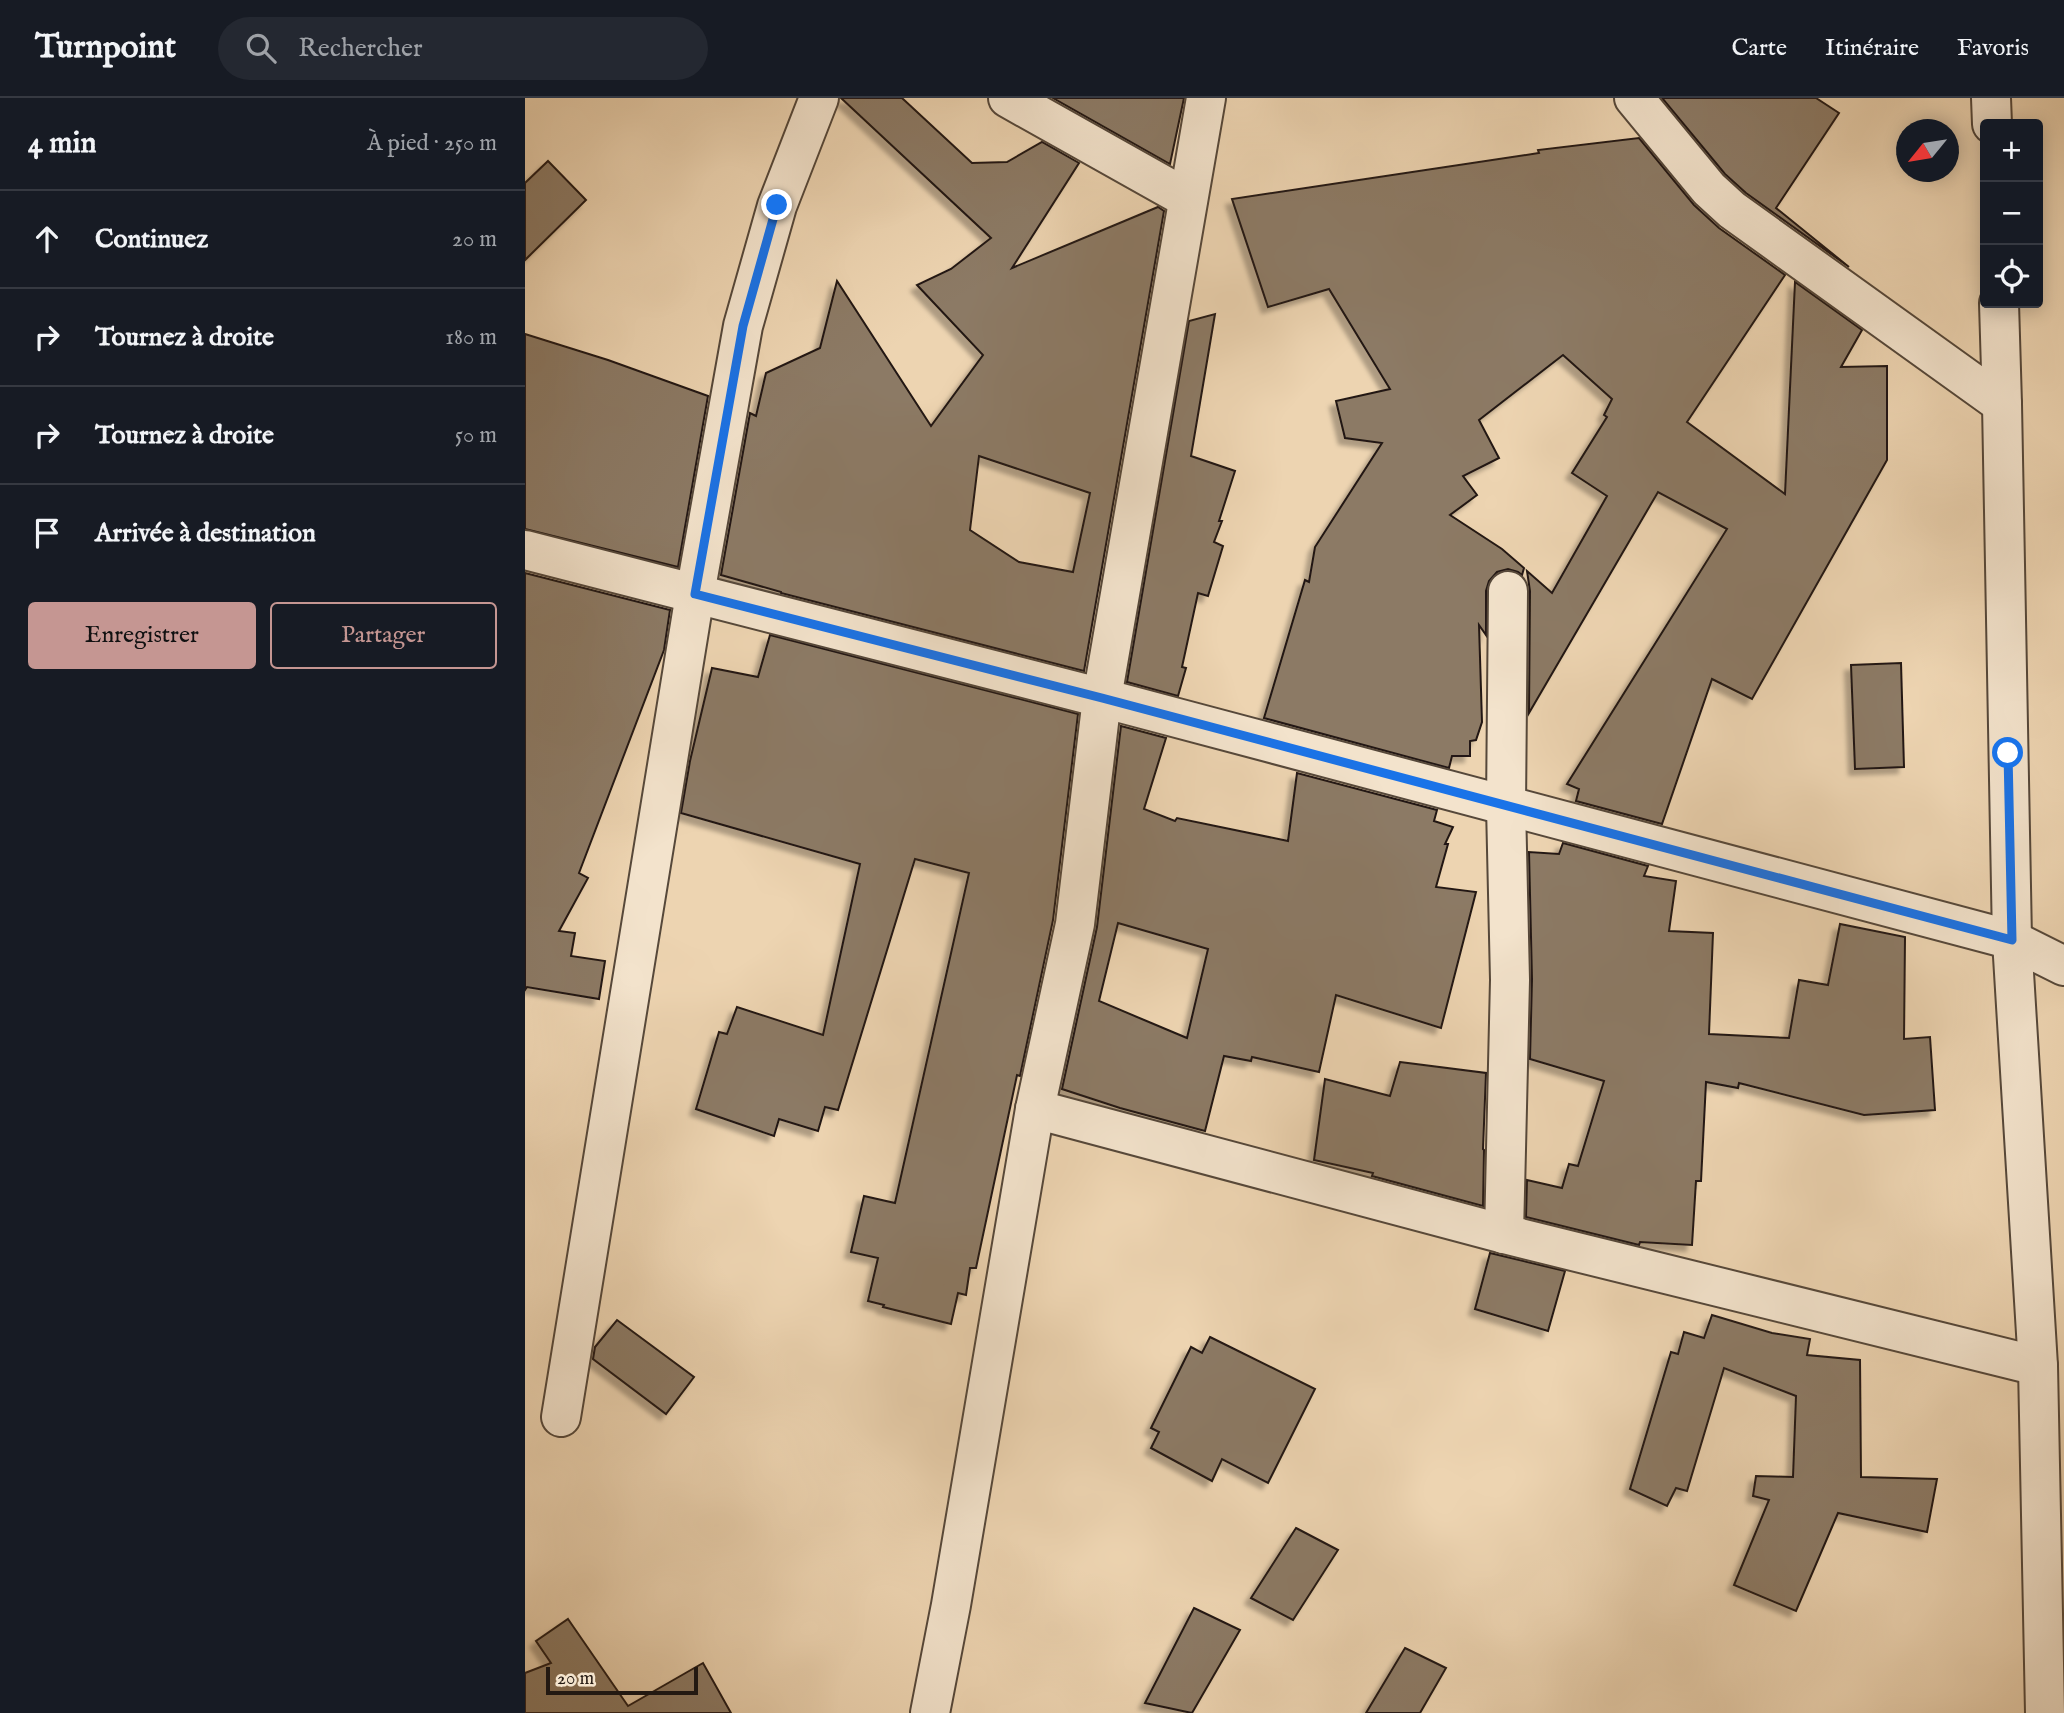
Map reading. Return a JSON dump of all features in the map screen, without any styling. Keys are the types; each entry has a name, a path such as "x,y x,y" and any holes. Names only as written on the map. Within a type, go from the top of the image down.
{"street":[{"path":"561,1417 695,594 743,326 777,205 819,98"},
{"path":"1008,98 1188,199"},
{"path":"930,1713 951,1605 1035,1109 1075,924 1102,698 1206,98"},
{"path":"1634,98 1709,189 1732,210 2002,404"},
{"path":"1991,98 1992,119"},
{"path":"1999,308 2012,940 2038,1366 2045,1713"},
{"path":"525,550 1102,698 2012,940 2064,966"},
{"path":"1504,1234 1510,980 1506,806 1508,591"},
{"path":"1035,1109 1504,1234 2038,1366"}],"building":[{"path":"841,98 902,98 972,163 1007,162 1042,142 1079,163 1012,268 1158,207 1164,211 1084,671 721,575 750,413 756,416 766,373 820,348 837,281 931,426 983,355 917,285 951,269 991,238","holes":["979,456 1090,493 1073,572 1019,562 970,530"]},
{"path":"1053,98 1184,98 1170,164"},
{"path":"1662,98 1816,98 1839,113 1776,208 1849,267 1746,193 1725,174"},
{"path":"1639,138 1694,205 1719,228 1785,275 1687,422 1785,494 1795,282 1862,330 1841,367 1887,366 1887,460 1752,699 1712,679 1662,824 1576,801 1579,789 1567,784 1727,529 1658,492 1529,713 1530,591 1527,571 1552,593 1607,496 1572,473 1607,417 1604,415 1612,399 1563,355 1479,420 1499,458 1463,476 1477,495 1450,515 1502,549 1524,568 1522,575 1508,569 1497,572 1489,581 1486,591 1486,635 1479,625 1482,722 1476,740 1470,741 1470,756 1452,756 1449,768 1264,718 1305,580 1309,582 1315,547 1382,443 1345,438 1336,401 1390,389 1329,289 1268,307 1232,199 1539,153 1538,150"},
{"path":"548,161 586,200 525,260 525,183"},
{"path":"1215,314 1191,456 1235,471 1214,542 1223,546 1208,596 1198,593 1182,667 1186,668 1178,696 1127,682 1189,321"},
{"path":"525,334 708,396 678,567 525,529"},
{"path":"525,573 670,610 664,650 579,873 588,878 559,931 575,933 571,956 605,961 599,999 527,987 525,990"},
{"path":"770,635 1078,714 1053,920 976,1268 970,1268 966,1295 958,1293 951,1324 868,1301 878,1258 851,1252 864,1196 895,1203 969,873 915,859 838,1110 825,1107 818,1131 779,1119 774,1136 696,1109 719,1032 727,1034 737,1007 823,1035 860,864 681,813 712,668 758,677"},
{"path":"1901,663 1904,767 1855,769 1851,665"},
{"path":"1121,726 1166,738 1144,809 1175,821 1177,818 1288,841 1297,773 1437,810 1434,821 1453,827 1445,844 1448,844 1436,887 1476,892 1441,1028 1336,995 1319,1072 1252,1057 1251,1061 1224,1056 1205,1131 1062,1089 1097,927","holes":["1118,923 1208,949 1187,1038 1099,1001"]},
{"path":"1563,843 1648,866 1644,876 1676,881 1669,931 1713,933 1709,1034 1789,1038 1799,980 1828,985 1840,924 1905,937 1904,1039 1930,1037 1935,1110 1864,1115 1739,1083 1738,1088 1706,1082 1701,1181 1696,1181 1692,1245 1640,1242 1639,1245 1526,1217 1527,1180 1562,1188 1569,1164 1578,1166 1604,1081 1530,1059 1532,979 1529,852 1559,854"},
{"path":"1400,1062 1486,1073 1483,1206 1372,1176 1373,1173 1314,1160 1325,1079 1390,1096"},
{"path":"1490,1253 1565,1271 1548,1331 1475,1309"},
{"path":"1712,1315 1772,1333 1810,1339 1807,1355 1860,1360 1861,1477 1937,1479 1927,1532 1838,1513 1796,1611 1734,1585 1769,1500 1753,1496 1756,1476 1793,1477 1796,1396 1724,1368 1687,1491 1676,1488 1667,1506 1630,1489 1671,1352 1678,1354 1684,1332 1704,1338"},
{"path":"617,1320 694,1377 666,1414 593,1359 595,1347"},
{"path":"1210,1337 1315,1389 1268,1483 1222,1459 1212,1481 1151,1448 1159,1432 1151,1428 1191,1347 1202,1353"},
{"path":"1296,1528 1338,1550 1293,1620 1251,1598"},
{"path":"1194,1608 1240,1630 1192,1713 1145,1703"},
{"path":"568,1619 628,1706 703,1663 731,1713 525,1713 525,1673 551,1663 536,1641"},
{"path":"1405,1648 1446,1668 1420,1713 1366,1713"}],"route":[{"path":"777,205 743,326 695,594 1102,698 2012,940 2008,753"}]}
